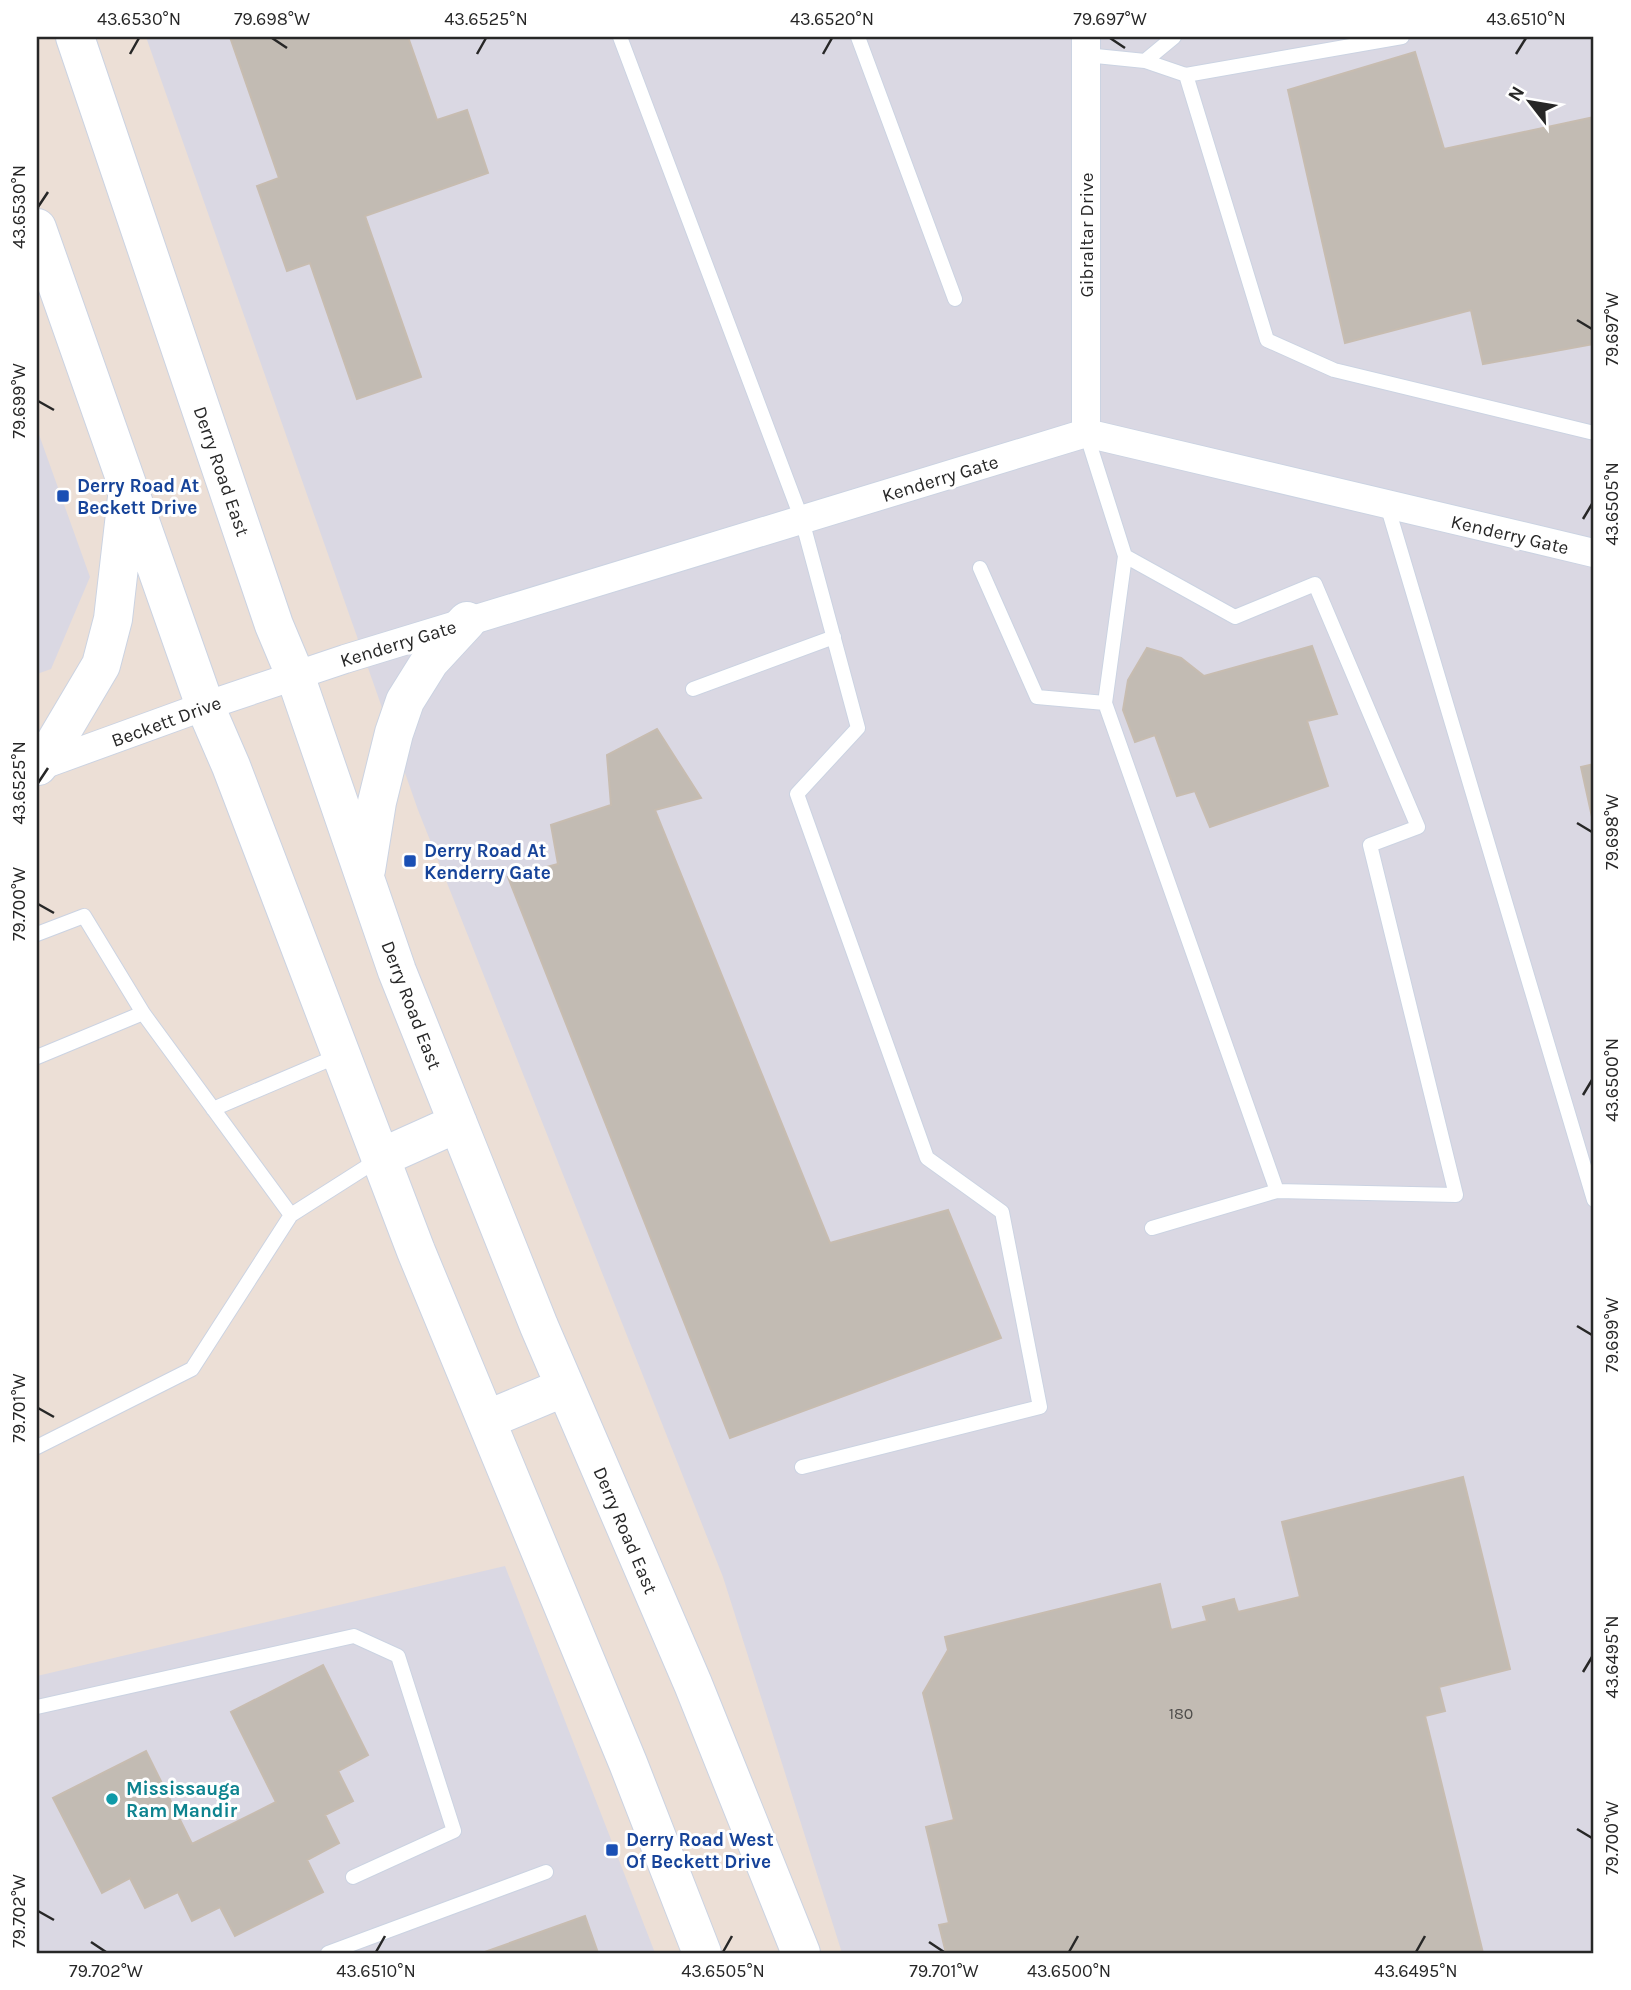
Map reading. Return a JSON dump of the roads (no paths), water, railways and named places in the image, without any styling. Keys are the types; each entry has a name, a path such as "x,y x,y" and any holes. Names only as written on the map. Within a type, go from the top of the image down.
{"main road":[{"name":"Derry Road East","path":"75,37 274,625 295,675 397,971 565,1387 693,1684 801,1953"},
{"path":"37,228 205,706 231,766 380,1158 628,1763 702,1953"},
{"path":"37,767 57,741 101,665 113,619 128,488"},
{"path":"366,876 377,802 405,701 430,661 467,621"},
{"path":"380,1158 458,1123"},
{"path":"486,1420 565,1387"}],"street":[{"name":"Gibraltar Drive","path":"1086,46 1086,433"},
{"name":"Kenderry Gate","path":"295,675 1086,433 1594,553"},
{"name":"Beckett Drive","path":"37,767 295,675"}],"lane":[{"path":"620,37 802,520 858,728 797,794 927,1158 1002,1212 1040,1407 802,1467"},
{"path":"858,37 955,299"},
{"path":"1145,61 1174,37"},
{"path":"1086,46 1145,61 1185,75 1402,37"},
{"path":"1185,75 1267,340 1335,370 1594,433"},
{"path":"1086,433 1125,556 1105,704 1277,1191"},
{"path":"1387,505 1594,1200"},
{"path":"1125,556 1235,617 1315,584 1418,827 1370,845 1456,1195 1277,1191 1152,1228"},
{"path":"980,568 1037,696 1105,704"},
{"path":"693,689 834,637"},
{"path":"37,934 84,916 143,1013 290,1215"},
{"path":"37,1057 143,1013"},
{"path":"213,1109 340,1055"},
{"path":"37,1447 192,1369 290,1215 380,1158"},
{"path":"37,1707 354,1636 398,1656 454,1830 353,1877"},
{"path":"328,1953 546,1872"}],"place":[{"name":"Derry Road At Beckett Drive","path":"63,496"},
{"name":"Derry Road At Kenderry Gate","path":"410,861"},
{"name":"Mississauga Ram Mandir","path":"112,1799"},
{"name":"Derry Road West Of Beckett Drive","path":"612,1850"}]}
